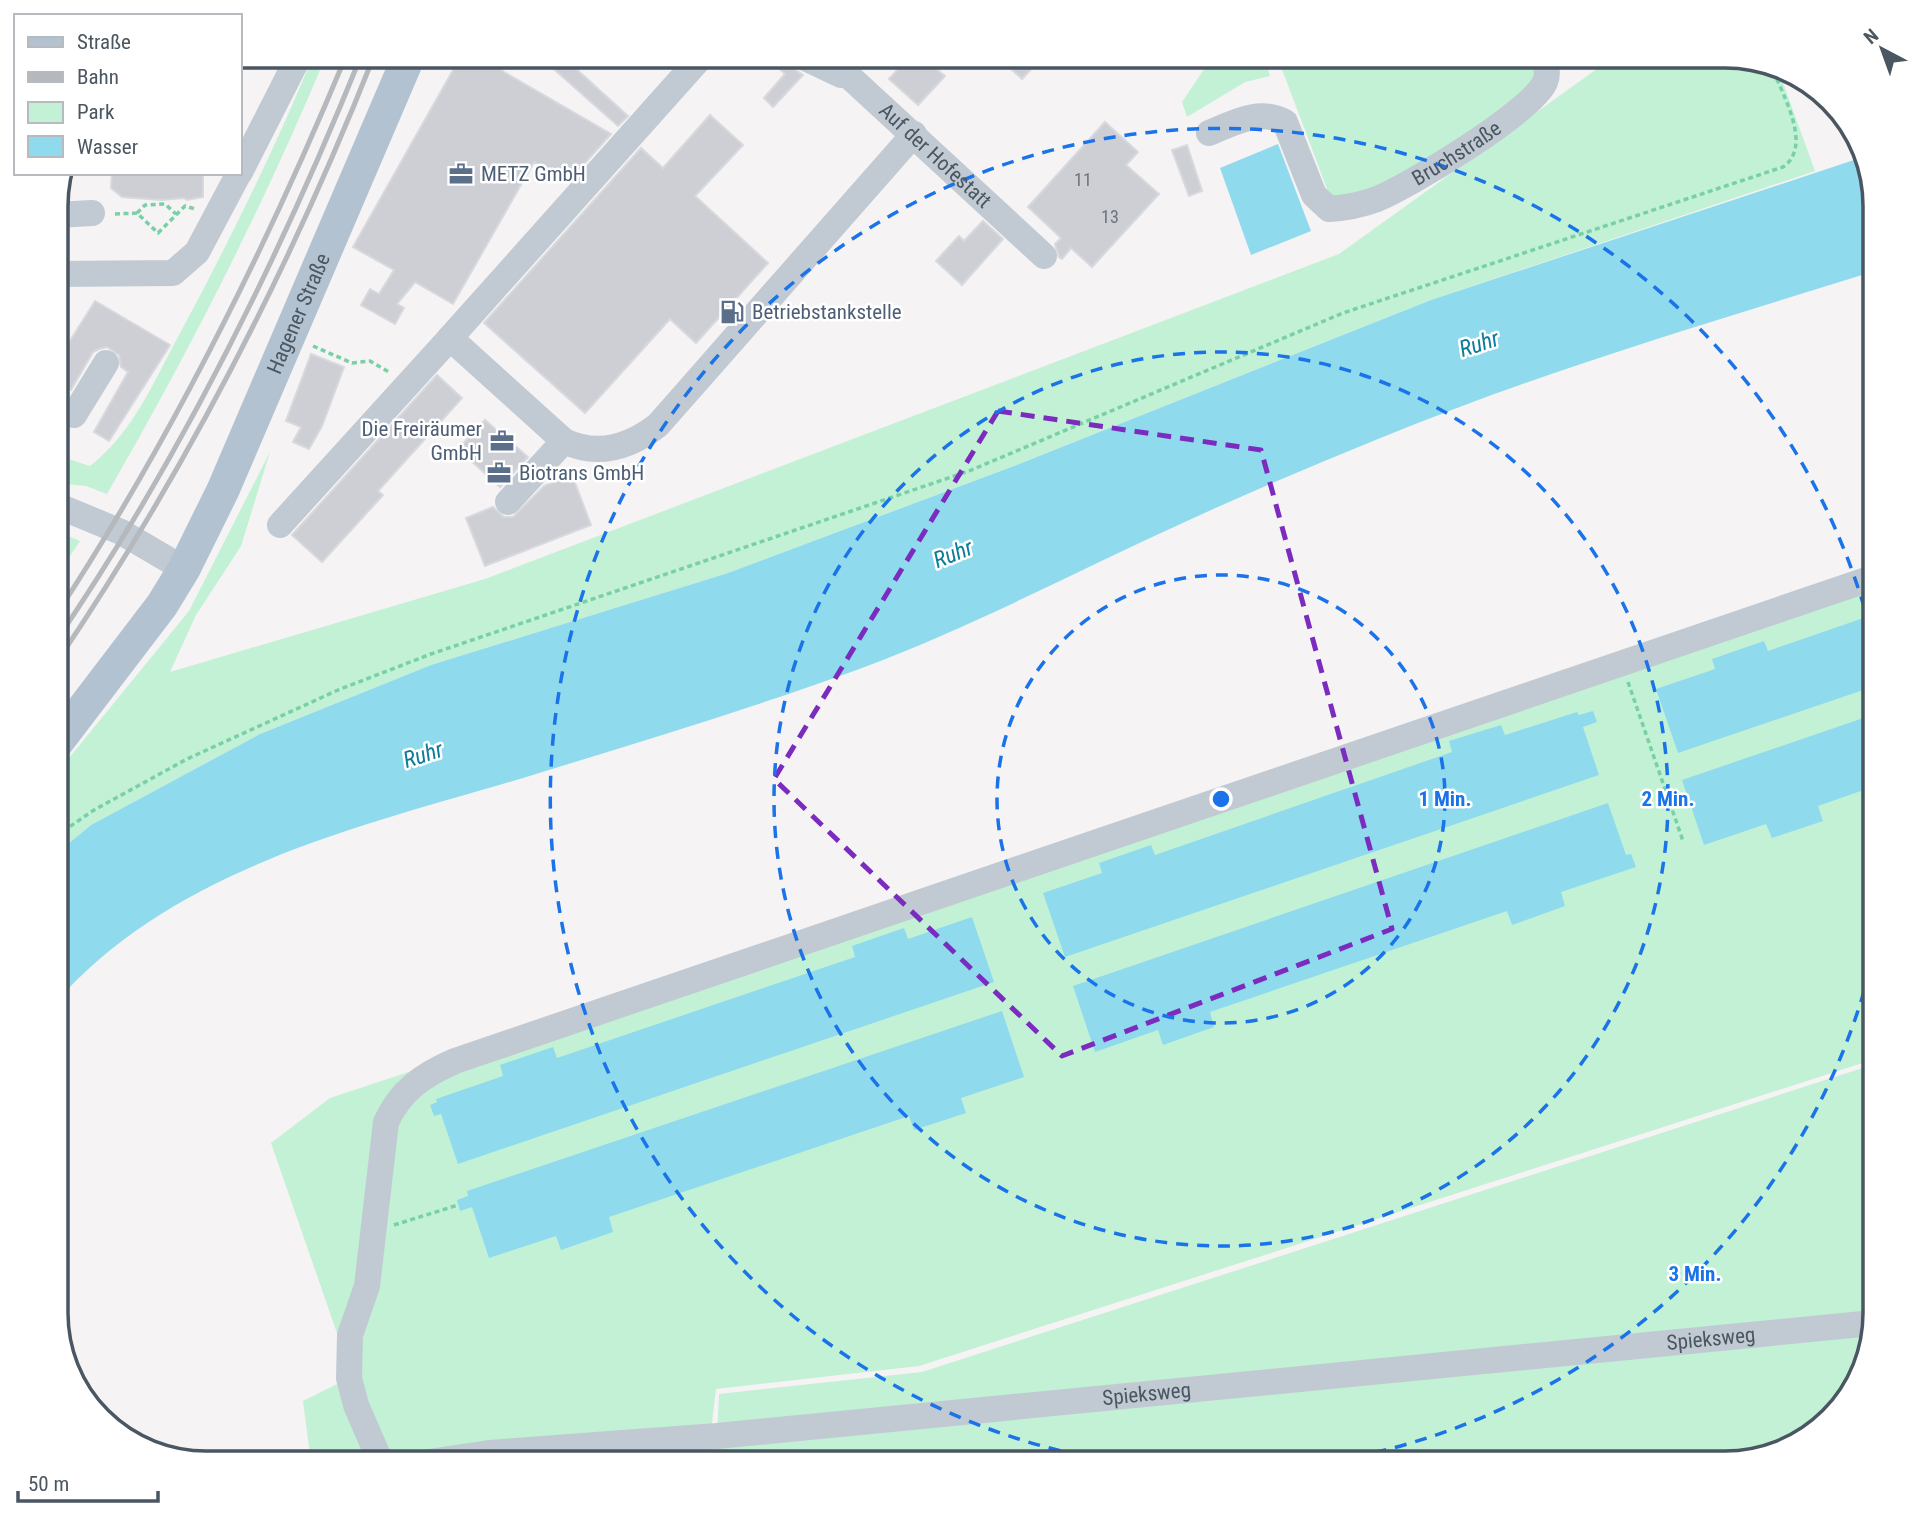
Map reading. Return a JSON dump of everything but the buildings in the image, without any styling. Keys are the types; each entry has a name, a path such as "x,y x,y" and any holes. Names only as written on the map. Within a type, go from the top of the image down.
{"main road":[{"name":"Hagener Straße","path":"69,727 162,605 184,569 223,490 404,68"}],"street":[{"path":"242,167 293,68"},
{"path":"280,525 691,68"},
{"path":"827,68 858,83"},
{"name":"Auf der Hofestatt","path":"841,68 1044,256"},
{"name":"Bruchstraße","path":"1209,132 1250,117 1277,118 1284,122 1314,195 1329,209 1349,208 1427,174 1474,142 1541,88 1546,68"},
{"path":"450,338 564,441 580,449 618,448 639,440 658,425 914,134"},
{"path":"69,274 173,273 197,252 238,175"},
{"path":"69,215 92,214"},
{"path":"69,413 74,415 106,363"},
{"path":"508,502 564,441"},
{"path":"69,510 121,532 184,569"},
{"path":"376,1451 356,1405 349,1378 350,1335 367,1286 375,1229 381,1143 386,1122 396,1101 426,1074 455,1061 1863,581"},
{"name":"Spieksweg","path":"563,1451 1862,1324"}],"path":[{"path":"69,827 94,810 187,760 310,701 431,654 969,471 1310,330 1343,313 1783,167 1792,159 1796,141 1775,79"},
{"path":"92,214 137,213 145,205 165,204 176,214"},
{"path":"137,213 158,233 186,206 216,217"},
{"path":"316,347 352,363 370,361 408,384"},
{"path":"1622,663 1683,841"},
{"path":"375,1229 458,1205"}],"highlighted area":[{"path":"998,411 1261,450 1392,929 1062,1056 774,779"}],"green space":[{"path":"308,68 321,68 251,224 196,333 107,494 86,486 69,484 69,459 90,466 119,438 141,405 250,197"},
{"path":"1205,68 1268,68 1270,76 1245,82 1187,117 1182,102"},
{"path":"1282,68 1537,68 1538,83 1399,180 1332,202"},
{"path":"1598,68 1743,69 1783,82 1815,171 1431,300 1014,466 728,573 431,665 260,734 91,825 69,843 69,758 189,611 270,452 241,546 196,615 170,672 485,579 1339,254"},
{"path":"69,536 80,541 69,558"},
{"path":"1863,581 1863,1063 919,1366 716,1389 711,1431 476,1451 384,1451 362,1405 271,1143 330,1098 1610,674"},
{"path":"1863,1068 1863,1312 1858,1348 1844,1382 1828,1404 1801,1427 1769,1443 1743,1450 1724,1451 548,1451 717,1435 719,1394 922,1372"},
{"path":"349,1378 376,1451 309,1451 303,1401"}],"water":[{"path":"1278,144 1311,231 1251,255 1220,168"},
{"name":"Ruhr","path":"1854,160 1858,171 1863,206 1863,275 1625,349 1439,415 1234,500 986,616 862,668 693,725 334,835 272,858 212,885 156,917 103,956 69,989 69,843 91,825 260,734 431,665 728,573 1014,466 1431,300"},
{"path":"1863,618 1863,690 1678,753 1656,689 1715,669 1712,659 1764,641 1768,651"},
{"path":"1593,711 1597,722 1583,727 1599,775 1065,957 1043,893 1102,873 1099,863 1151,845 1155,855 1452,752 1449,741 1501,725 1505,735 1577,712 1579,715"},
{"path":"1863,718 1863,790 1818,806 1823,821 1772,838 1766,824 1704,845 1682,780"},
{"path":"1608,803 1626,855 1631,854 1636,867 1561,892 1565,906 1512,925 1507,911 1210,1012 1214,1027 1163,1045 1158,1030 1095,1052 1073,986"},
{"path":"972,917 994,982 458,1164 441,1114 434,1116 430,1105 437,1102 436,1099 503,1076 500,1065 553,1047 557,1058 855,957 852,946 904,928 908,939"},
{"path":"1002,1011 1024,1077 961,1098 966,1113 914,1130 909,1116 609,1217 613,1232 561,1250 556,1236 489,1258 472,1207 460,1211 457,1200 468,1196 467,1191"}],"railway":[{"path":"69,594 139,480 214,342 283,201 341,68"},
{"path":"69,621 144,501 224,356 296,207 356,68"},
{"path":"69,643 148,518 232,368 307,214 369,68"}],"place":[{"name":"METZ GmbH","path":"461,174"},
{"name":"Betriebstankstelle","path":"732,312"},
{"name":"Die Freiräumer GmbH","path":"502,441"},
{"name":"Biotrans GmbH","path":"499,473"}]}
